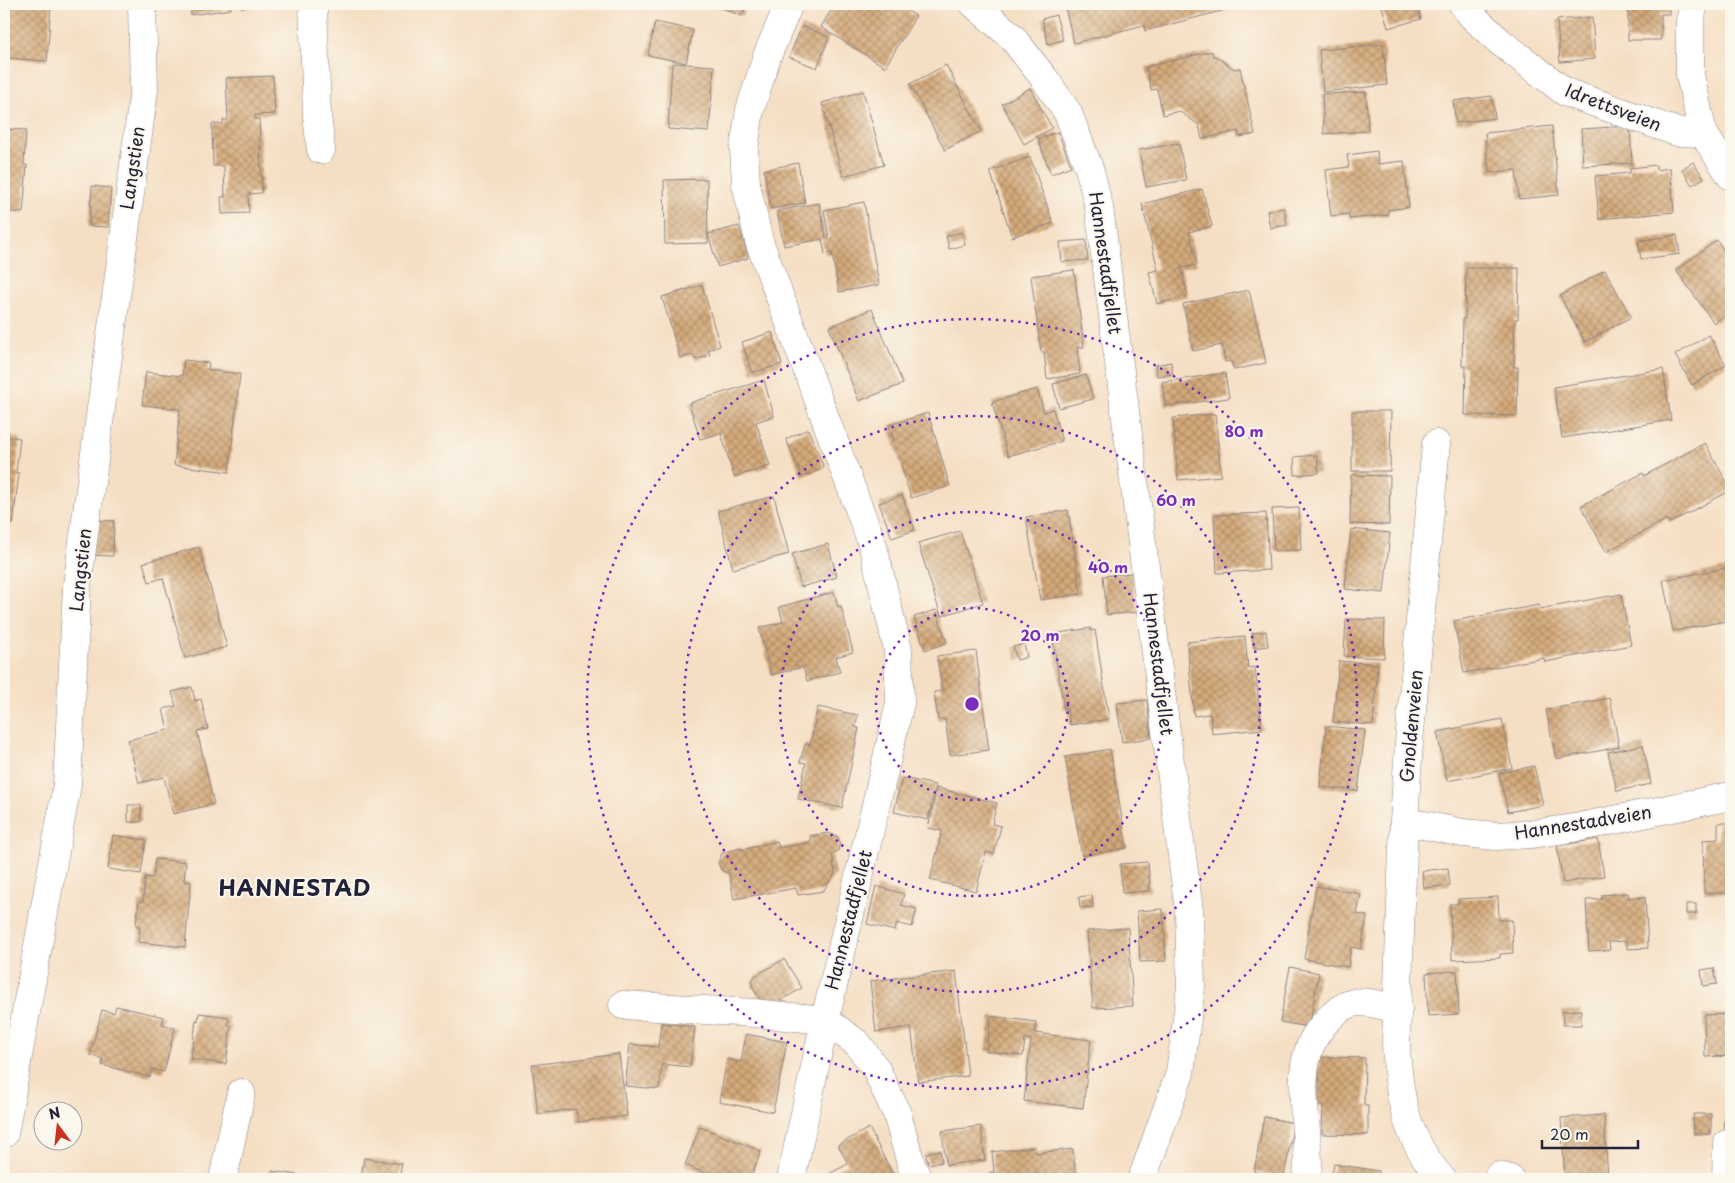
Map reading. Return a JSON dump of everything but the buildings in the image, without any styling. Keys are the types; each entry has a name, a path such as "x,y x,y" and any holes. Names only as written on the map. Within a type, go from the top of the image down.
{"street":[{"name":"Langstien","path":"4,1134 67,785 77,586 144,90 142,4"},
{"path":"313,4 317,115 321,150"},
{"name":"Hannestadfjellet","path":"789,4 768,56 750,110 744,149 746,184 759,241 873,546 898,650 900,703 824,1020 790,1179"},
{"name":"Hannestadfjellet","path":"974,4 1012,37 1068,113 1090,171 1099,207 1189,911 1191,987 1180,1073 1142,1179"},
{"name":"Idrettsveien","path":"1463,4 1472,16 1499,41 1565,92 1677,132 1703,132"},
{"path":"1694,4 1690,21 1690,75 1703,132 1731,176"},
{"name":"Gnoldenveien","path":"1436,444 1409,744 1404,821 1396,1042 1397,1072 1402,1102 1418,1146 1428,1163 1442,1179"},
{"name":"Hannestadveien","path":"1404,821 1479,835 1532,834 1580,827 1731,796"},
{"path":"1306,1179 1308,1171 1303,1076 1306,1054 1316,1034 1329,1018 1343,1006 1356,1002 1398,1009"},
{"path":"623,1005 754,1013 824,1020 858,1044 876,1069 897,1114 912,1167 918,1179"},
{"path":"223,1179 241,1092"},
{"path":"1726,1179 1727,1144"}],"district":[{"name":"HANNESTAD","path":"295,888"}]}
